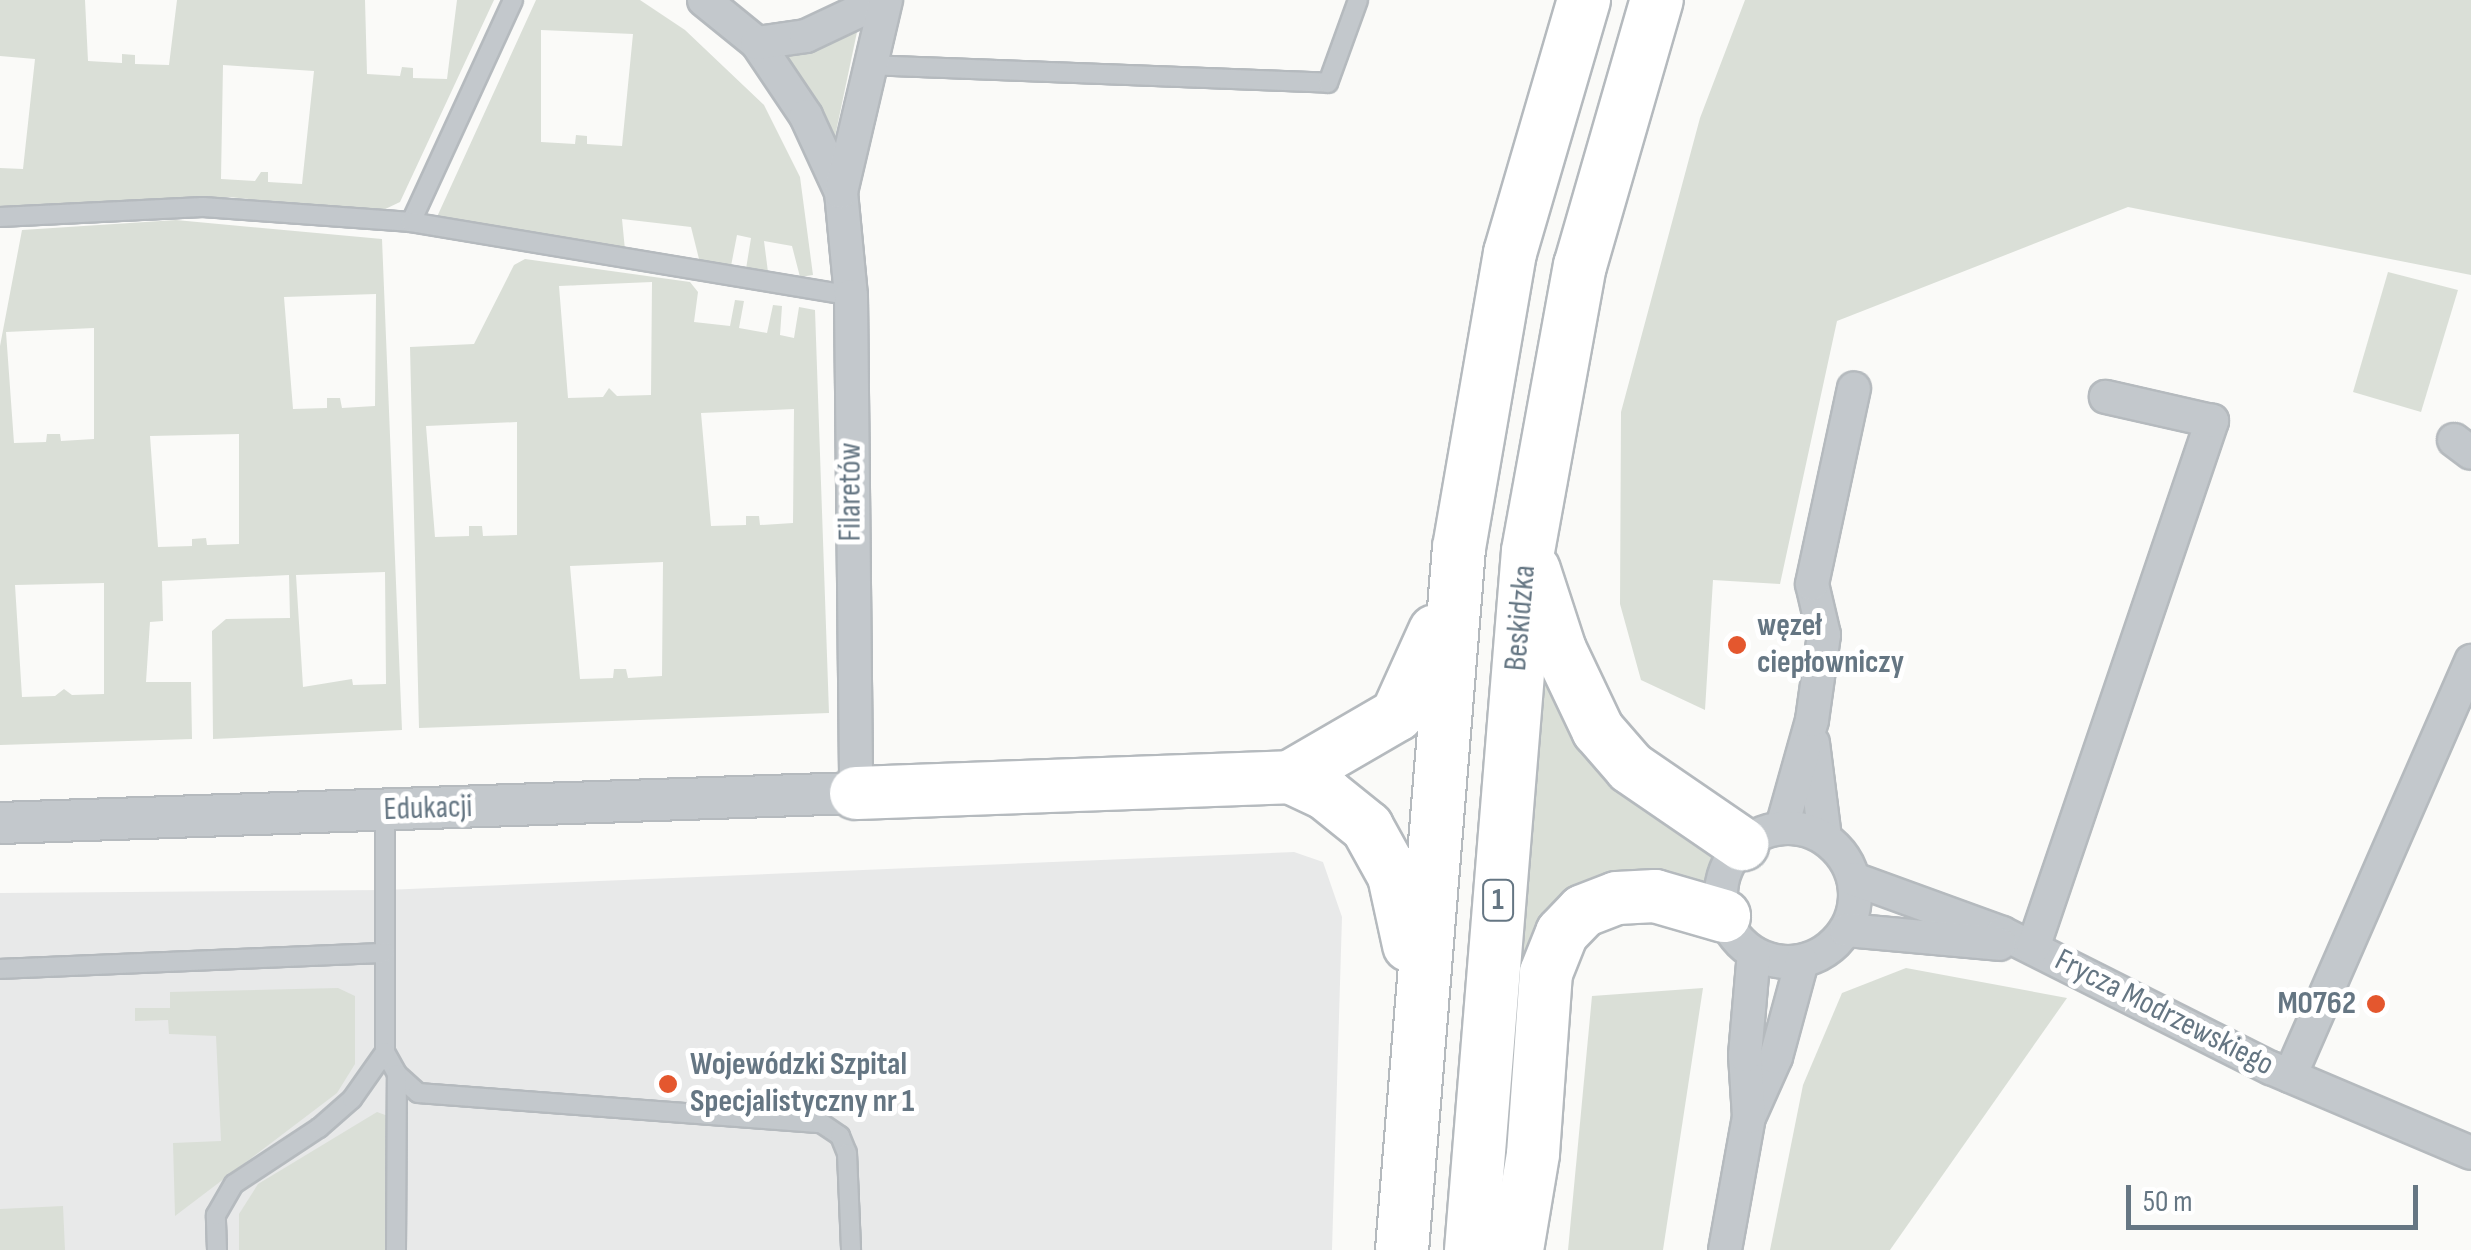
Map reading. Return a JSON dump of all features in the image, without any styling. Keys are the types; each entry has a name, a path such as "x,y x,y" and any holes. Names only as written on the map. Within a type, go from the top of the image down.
{"main road":[{"path":"1402,1250 1459,548 1510,253 1584,0"},
{"name":"Beskidzka","path":"1471,1250 1528,551 1580,266 1657,0"},
{"path":"1290,777 1398,714 1430,652 1459,548"},
{"path":"1528,551 1560,650 1598,730 1630,768 1762,836"},
{"path":"856,793 1290,777 1326,794 1366,828 1385,860 1394,876 1422,1008"},
{"path":"1518,1250 1546,973 1562,933 1582,910 1617,898 1655,896 1739,935"}],"street":[{"name":"Filaretów","path":"704,0 757,43 806,116 841,192"},
{"name":"Filaretów","path":"757,43 806,36 884,0"},
{"name":"Filaretów","path":"856,793 850,296 841,192 884,0"},
{"path":"1846,930 1854,880 1824,838 1812,720 1824,635 1812,584 1854,388"},
{"path":"1749,1117 1776,1057 1802,961 1846,930 2033,948 2212,422 2106,398"},
{"path":"2290,1076 2471,661"},
{"path":"1725,1250 1749,1117 1739,935 1722,878 1762,836 1812,720"},
{"name":"Edukacji","path":"0,823 856,793"},
{"path":"1762,836 1824,838"},
{"name":"Frycza Modrzewskiego","path":"1854,880 2033,948 2290,1076 2471,1153"},
{"path":"1739,935 1802,961"}],"lane":[{"path":"411,222 513,0"},
{"path":"869,64 1328,84 1358,0"},
{"path":"0,216 203,207 411,222 850,296"},
{"path":"386,811 386,1052 397,1074 418,1094 821,1123 840,1136 847,1153 851,1250"},
{"path":"0,969 386,953"},
{"path":"217,1250 216,1215 234,1184 330,1118 386,1052"},
{"path":"396,1250 397,1074"}],"shaded area":[{"path":"0,0 85,0 88,61 122,63 122,54 135,55 135,64 169,65 177,0 365,0 367,74 400,76 402,67 413,68 413,78 447,79 457,0 494,0 400,202 379,212 229,197 0,206 0,168 23,169 35,59 0,56","holes":["223,65 314,71 302,184 268,182 268,172 261,172 255,181 221,179"]},
{"path":"536,0 640,0 685,30 764,105 800,177 813,275 800,277 792,246 764,241 768,272 746,269 751,238 737,235 731,266 699,259 691,227 622,219 625,250 436,219","holes":["541,30 633,34 622,146 587,144 587,136 576,135 575,144 541,142"]},
{"path":"1745,0 2471,0 2471,275 2128,207 1837,321 1780,584 1713,580 1705,710 1641,680 1620,604 1621,412 1700,118"},
{"path":"857,32 833,146 783,57"},
{"path":"176,220 382,239 402,730 213,739 212,631 226,619 290,618 289,575 162,581 163,621 150,622 146,682 191,682 192,739 0,745 0,346 22,230","holes":["376,294 375,406 342,408 340,398 327,398 327,408 293,409 284,297","94,328 94,439 61,441 60,434 47,434 46,442 14,443 6,332","239,434 239,544 207,545 206,538 192,539 192,546 158,547 150,436","385,572 386,684 353,685 352,679 303,687 296,575","104,583 104,694 72,695 64,689 55,696 22,697 15,585"]},
{"path":"525,259 690,282 698,292 694,322 730,326 735,300 744,301 739,328 767,333 773,305 782,306 780,335 794,338 799,307 815,310 829,713 419,728 410,347 474,344 514,265","holes":["652,282 651,395 617,396 609,388 603,397 568,398 559,286","794,409 793,523 760,525 759,516 746,516 746,525 711,526 701,413","517,422 517,535 483,536 482,526 469,526 469,536 435,537 426,426","663,562 662,676 628,678 626,669 614,669 613,678 580,679 570,566"]},
{"path":"2388,272 2458,290 2421,412 2353,392"},
{"path":"1553,676 1717,848 1703,887 1649,877 1532,964 1521,962 1540,677"},
{"name":"Wojewódzki Szpital Specjalistyczny nr 1","path":"1294,852 1323,862 1342,917 1332,1250 0,1250 0,893 385,890"},
{"path":"1906,968 2067,998 1890,1250 1770,1250 1803,1085 1842,993"},
{"path":"338,988 355,996 355,1064 337,1093 175,1216 173,1143 221,1141 216,1036 169,1034 168,1020 135,1021 135,1008 170,1008 170,992"},
{"path":"1703,988 1663,1250 1568,1250 1592,996"},
{"path":"377,1112 388,1116 388,1250 239,1250 239,1214 258,1184"},
{"path":"63,1206 65,1250 0,1250 0,1209"}],"place":[{"name":"węzeł ciepłowniczy","path":"1737,645"},
{"name":"M0762","path":"2376,1004"},
{"name":"Wojewódzki Szpital Specjalistyczny nr 1","path":"668,1084"}]}
